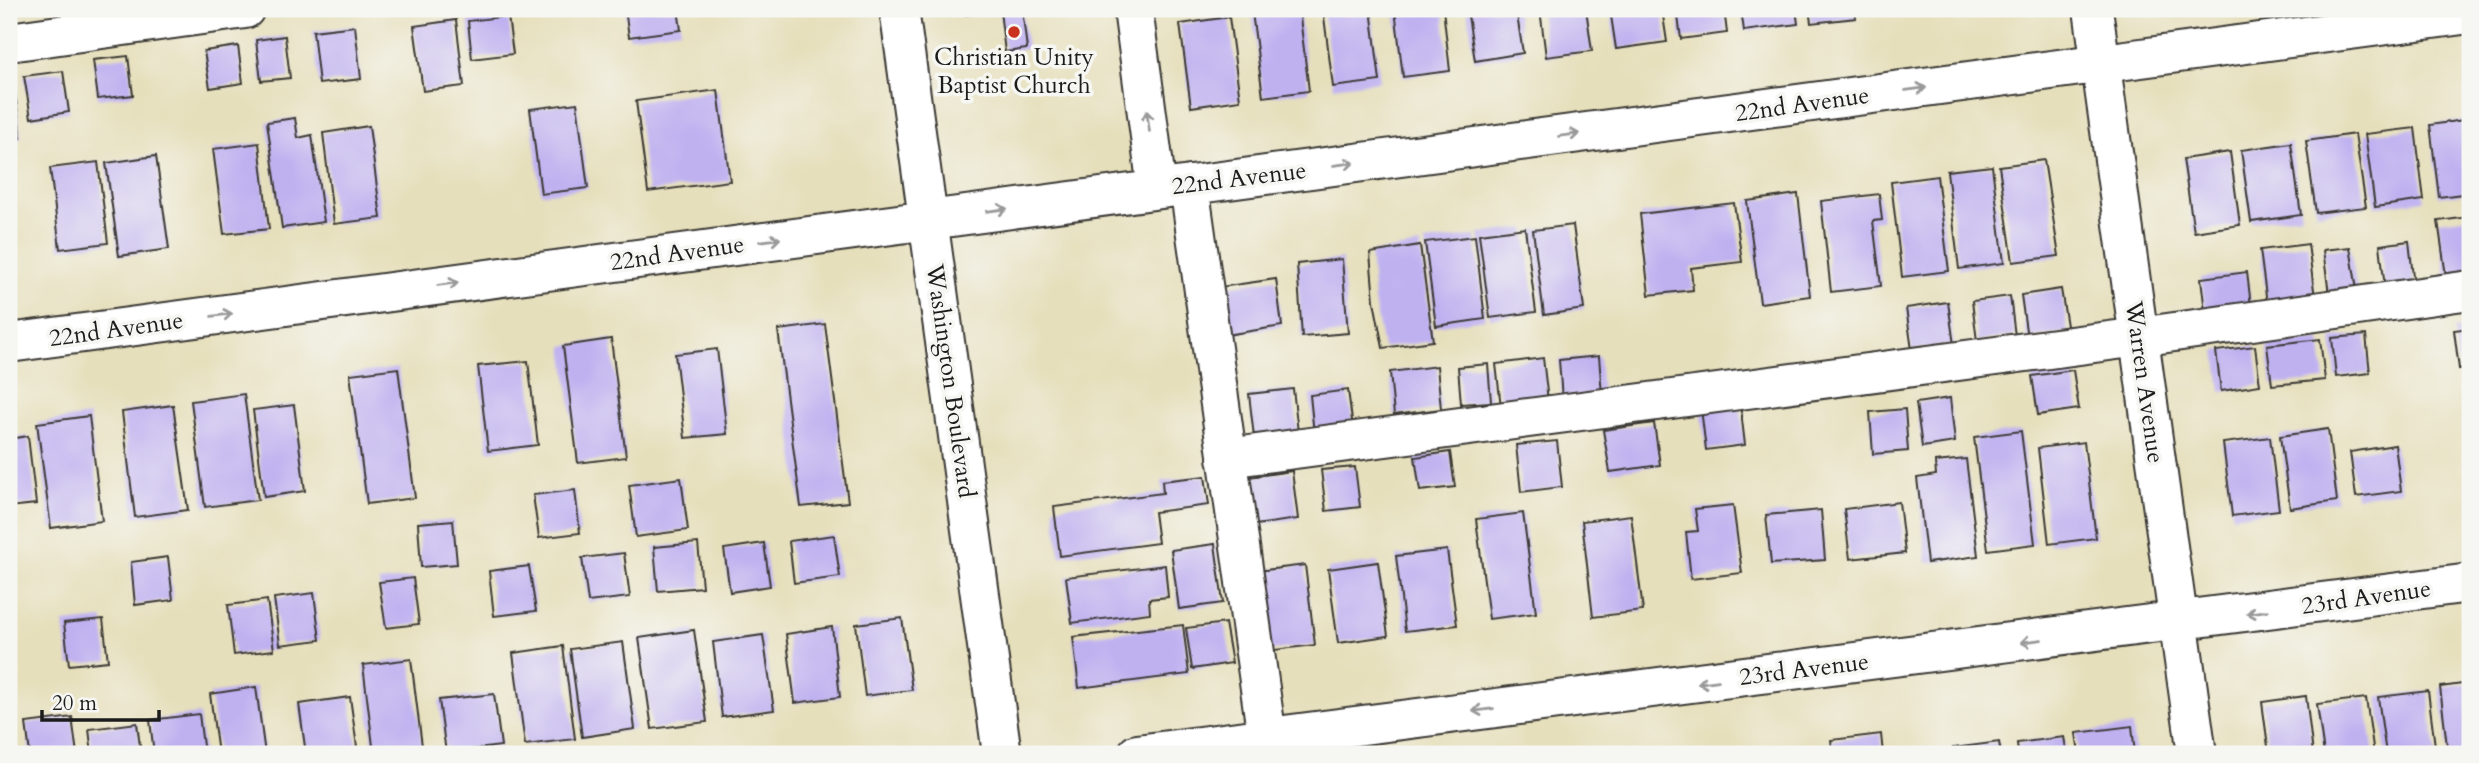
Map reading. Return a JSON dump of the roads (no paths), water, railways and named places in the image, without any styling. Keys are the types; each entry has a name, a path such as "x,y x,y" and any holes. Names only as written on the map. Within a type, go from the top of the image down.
{"street":[{"path":"9,42 245,9"},
{"name":"Washington Boulevard","path":"899,9 1002,754"},
{"path":"1133,9 1173,187 1227,458 1267,738"},
{"name":"Warren Avenue","path":"2093,9 2197,754"},
{"name":"22nd Avenue","path":"9,343 2470,14"},
{"path":"1227,458 2139,337 2470,290"},
{"name":"23rd Avenue","path":"1137,754 2470,583"}],"place":[{"name":"Christian Unity Baptist Church","path":"1014,32"}]}
